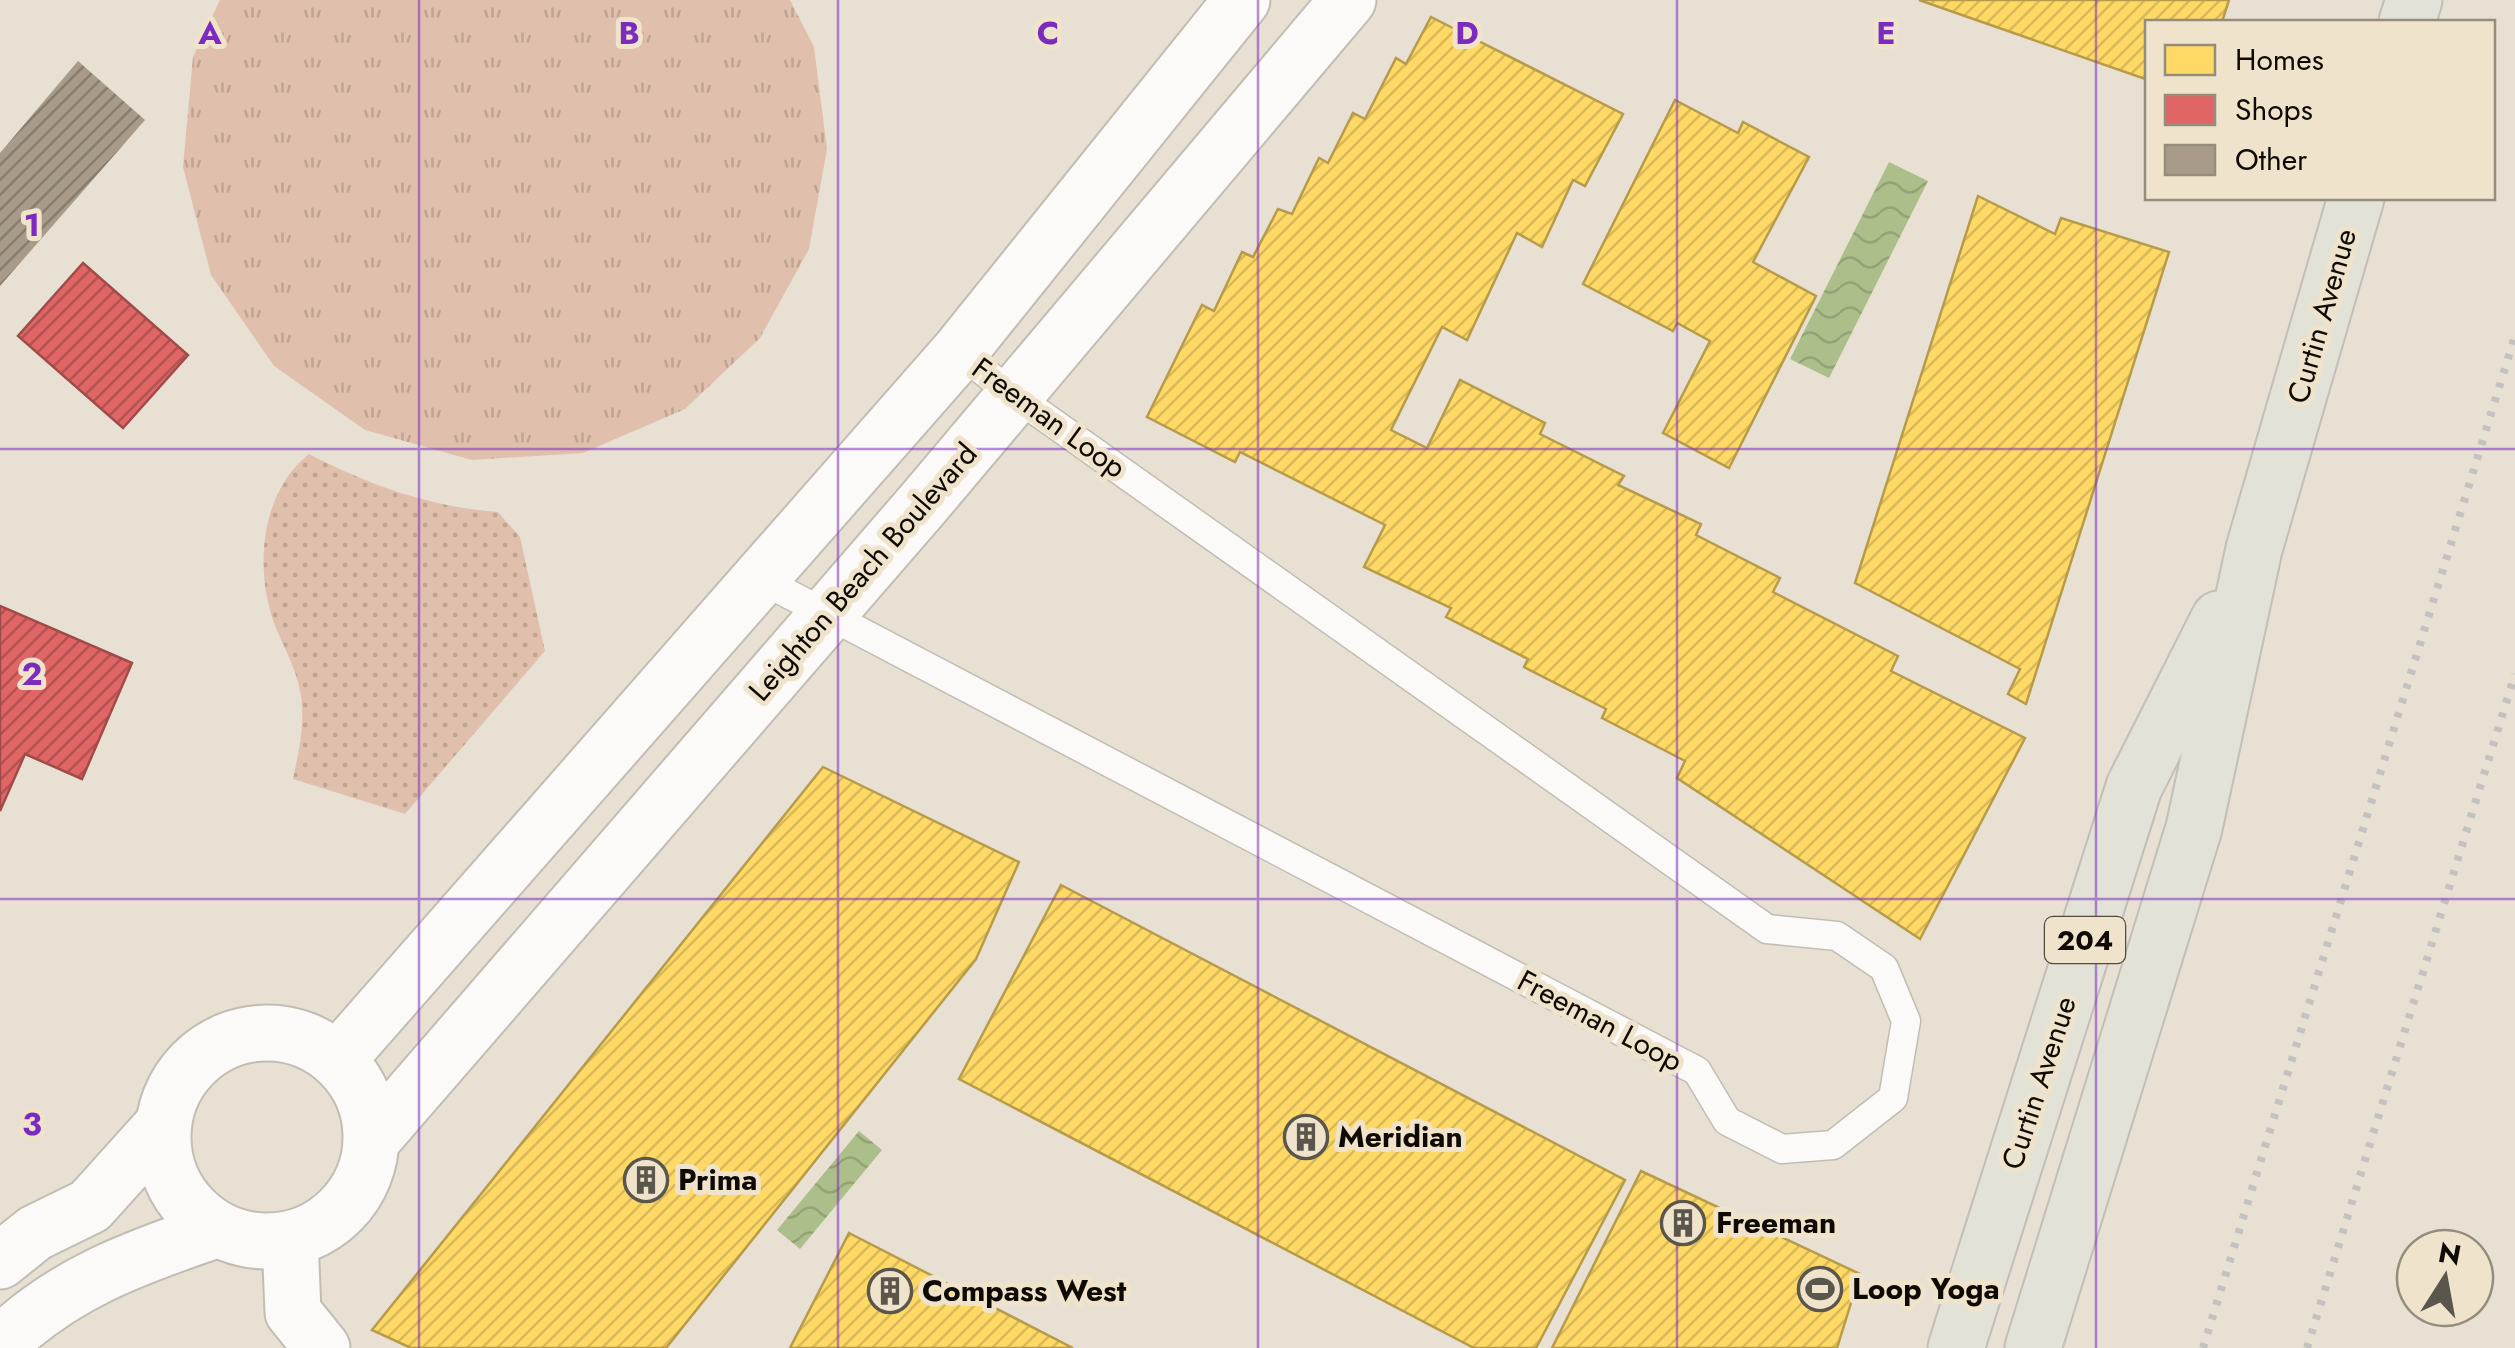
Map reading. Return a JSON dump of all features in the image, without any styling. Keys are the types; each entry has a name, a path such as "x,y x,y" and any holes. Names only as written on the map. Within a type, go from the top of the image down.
{"main road":[{"name":"Curtin Avenue","path":"2033,1348 2194,828 2254,549 2355,200"},
{"name":"Curtin Avenue","path":"1956,1348 2134,788 2254,549"}],"street":[{"path":"339,1058 960,352 1242,0"},
{"name":"Leighton Beach Boulevard","path":"372,1140 1014,396 1348,0"},
{"path":"0,1261 35,1233 90,1206 161,1127 180,1076 223,1041 259,1032 312,1042 339,1058 364,1099 372,1140 368,1168 350,1201 324,1225 290,1239 253,1241 216,1230 184,1202 166,1170 161,1127"},
{"path":"0,1344 67,1290 129,1259 216,1230"},
{"path":"290,1239 293,1312 322,1348"}],"lane":[{"name":"Freeman Loop","path":"758,578 1696,1072 1728,1121 1782,1149 1833,1144 1893,1098 1906,1021 1884,968 1836,936 1767,930 1014,396 960,352"}],"green space":[{"path":"220,0 790,0 814,47 827,149 809,249 760,338 685,409 583,453 472,460 365,430 274,366 211,275 183,167 193,57"},
{"path":"309,454 401,493 498,512 520,537 545,651 405,814 293,779 302,728 301,696 272,617 264,551 266,529 281,487"}],"water":[{"path":"1889,162 1928,181 1829,378 1790,359"},
{"path":"859,1131 882,1150 800,1249 777,1230"}],"building: Homes":[{"path":"1919,0 2229,0 2223,20 2145,20 2145,79"},
{"path":"1431,17 1623,114 1585,186 1573,180 1542,247 1517,233 1467,340 1442,327 1391,430 1427,448 1460,380 1545,423 1540,434 1624,476 1618,485 1701,524 1696,535 1780,578 1773,592 1898,656 1891,671 2025,738 1920,939 1677,778 1685,761 1602,718 1606,709 1524,667 1528,659 1446,617 1451,608 1364,567 1385,525 1240,452 1235,462 1147,417 1202,305 1214,311 1242,252 1253,257 1278,209 1292,214 1319,158 1328,163 1353,113 1365,119 1396,58 1406,64"},
{"path":"1675,100 1738,133 1743,122 1809,157 1753,262 1816,296 1729,468 1663,433 1710,341 1677,323 1673,331 1583,284"},
{"path":"1978,196 2055,234 2061,218 2169,252 2026,704 2008,694 2020,669 1855,583"},
{"name":"Prima","path":"823,767 1019,862 976,959 666,1348 411,1348 372,1330"},
{"name":"Meridian","path":"1061,885 1625,1180 1536,1348 1474,1348 959,1079"},
{"name":"Freeman","path":"1641,1171 1860,1274 1837,1348 1552,1348"},
{"name":"Compass West","path":"849,1233 1073,1348 790,1348"}],"building: Shops":[{"path":"83,263 188,355 123,428 18,336"},
{"path":"0,606 132,663 82,779 25,754 0,811"}],"building: Other":[{"path":"78,61 145,120 0,286 0,153"}],"railway":[{"path":"2203,1348 2515,336"},
{"path":"2307,1348 2515,674"}],"place":[{"name":"Meridian","path":"1306,1137"},
{"name":"Prima","path":"646,1180"},
{"name":"Freeman","path":"1683,1223"},
{"name":"Loop Yoga","path":"1820,1289"},
{"name":"Compass West","path":"890,1291"}]}
